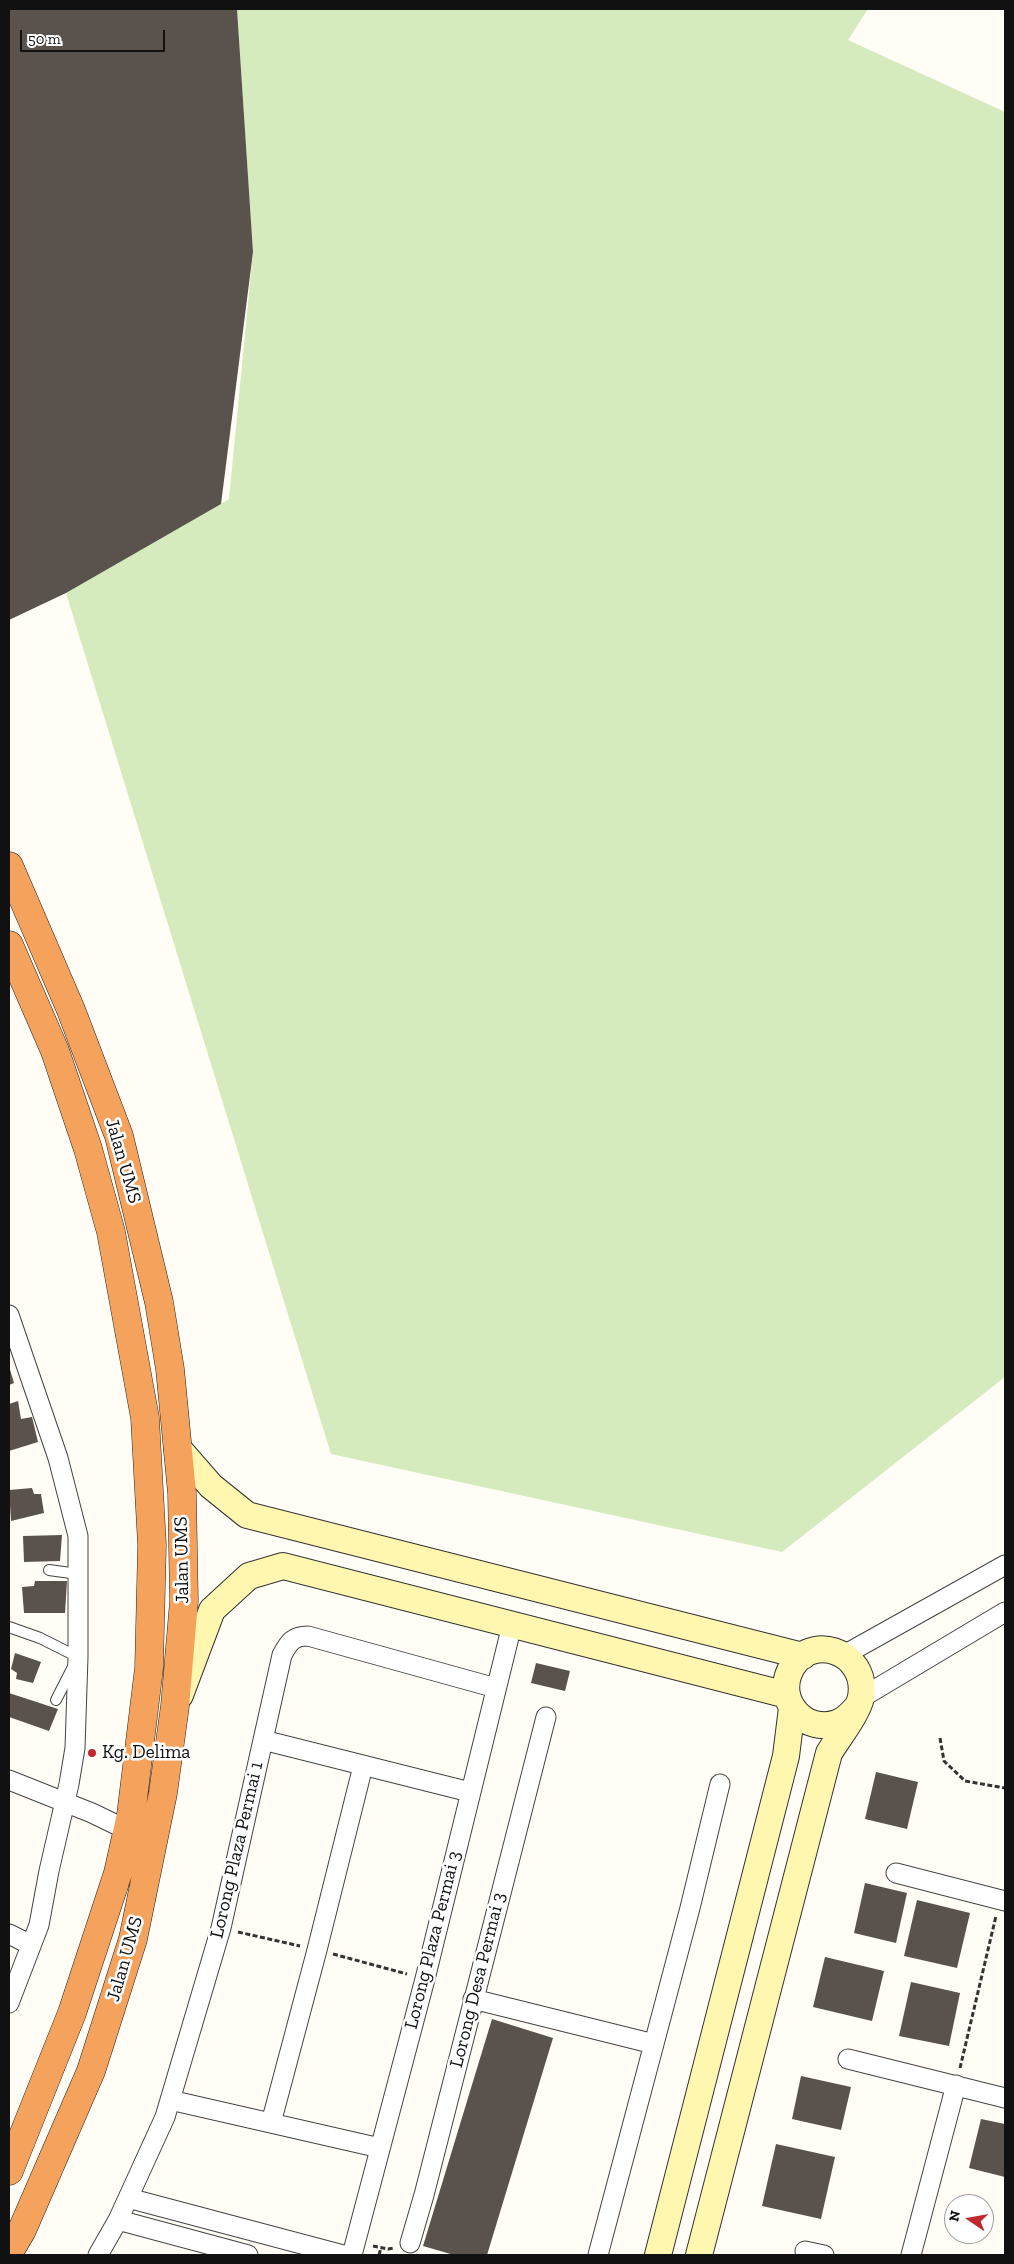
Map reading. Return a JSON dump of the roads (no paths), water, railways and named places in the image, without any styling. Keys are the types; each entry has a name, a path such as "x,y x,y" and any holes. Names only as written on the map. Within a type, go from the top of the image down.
{"highway":[{"name":"Jalan UMS","path":"9,866 71,1010 119,1136 159,1302 170,1369 182,1492 184,1601 175,1706 163,1793 133,1939 91,2070 22,2230 9,2252"},
{"name":"Jalan UMS","path":"9,945 55,1051 88,1149 111,1232 145,1418 152,1545 149,1668 127,1830 118,1873 72,2013 15,2136 9,2171"}],"street":[{"path":"9,1315 58,1458 78,1536 78,1657 75,1748 39,1925 9,2003"},
{"path":"177,1446 211,1486 247,1515 803,1656"},
{"path":"844,1655 1005,1565"},
{"path":"175,1706 212,1610 249,1576 283,1566 512,1625 789,1702 800,1718 812,1724 825,1726 837,1723 849,1716 859,1703 1005,1612"},
{"name":"Lorong Plaza Permai 3","path":"354,2248 425,1979 512,1625"},
{"name":"Lorong Plaza Permai 1","path":"98,2255 118,2220 165,2117 221,1928 282,1655 289,1642 300,1636 308,1636 496,1688"},
{"path":"658,2255 786,1756 789,1702 786,1684 789,1673 795,1663 803,1656 813,1651 824,1649 844,1655 854,1663 860,1674 862,1686 859,1703 829,1752 699,2255"},
{"name":"Lorong Desa Permai 3","path":"410,2243 424,2195 546,1717"},
{"path":"263,1740 470,1792"},
{"path":"271,2123 363,1766"},
{"path":"9,1780 65,1804 92,1813 127,1830"},
{"path":"598,2255 720,1784"},
{"path":"896,1873 1003,1900"},
{"path":"9,1934 31,1945"},
{"path":"473,1999 654,2044"},
{"path":"848,2058 1005,2098"},
{"path":"911,2255 956,2085"},
{"path":"170,2100 380,2148"},
{"path":"128,2198 343,2255"},
{"path":"118,2220 248,2255"},
{"path":"805,2251 824,2255"}],"lane":[{"path":"49,1570 78,1574"},
{"path":"9,1627 40,1638 78,1657 56,1700"}],"place":[{"name":"Kg. Delima","path":"92,1753"}]}
